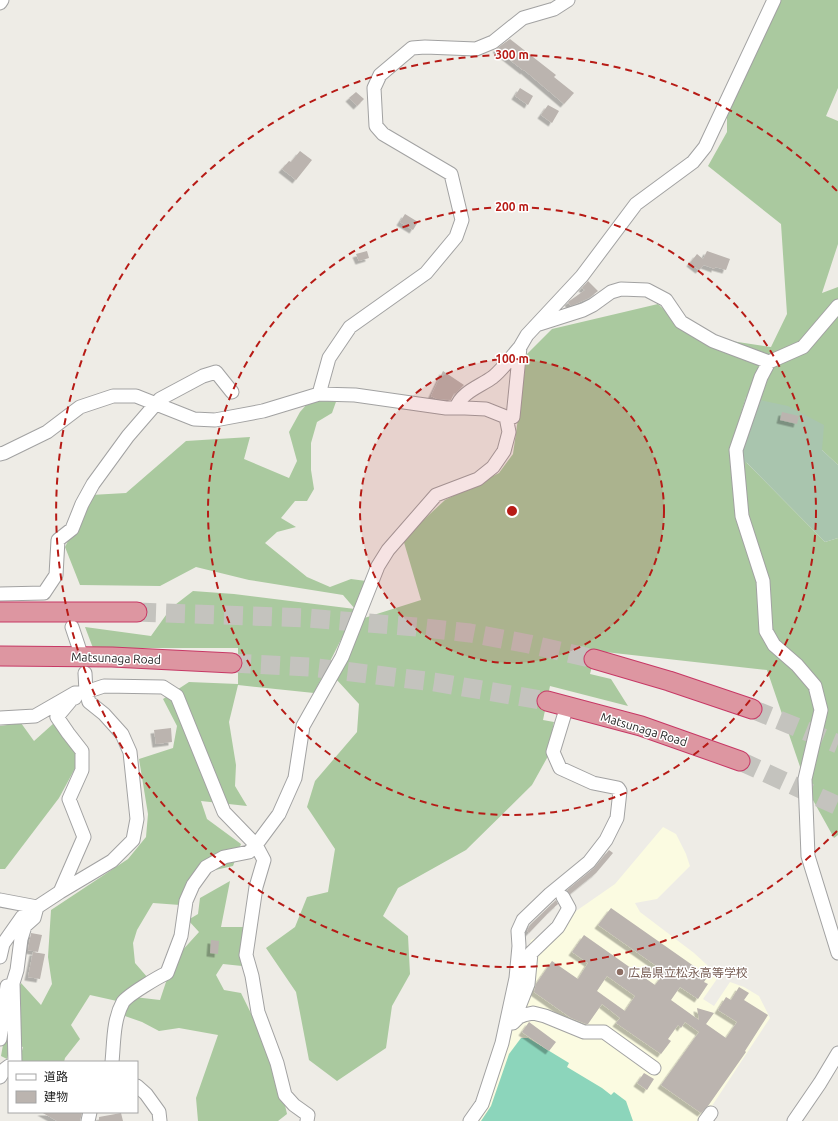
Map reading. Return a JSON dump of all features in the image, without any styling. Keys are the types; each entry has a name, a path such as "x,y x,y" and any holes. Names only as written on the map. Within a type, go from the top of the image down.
{"highway":[{"path":"0,612 137,612"},
{"name":"Matsunaga Road","path":"0,656 112,657 232,663"},
{"path":"594,659 669,681 752,709"},
{"name":"Matsunaga Road","path":"547,701 642,726 740,761"}],"street":[{"path":"319,394 329,358 350,327 426,272 456,237 462,220 451,174 383,134 376,126 374,88 380,75 412,48 425,47 476,49 493,42 523,18 554,9 568,0"},
{"path":"456,408 458,402 470,391 494,376 520,347 527,335 582,276 636,204 693,162 706,147 774,0"},
{"path":"537,325 583,310 593,305 611,292 621,289 647,290 666,300 682,322 713,341 769,362"},
{"path":"838,306 803,347 769,362 761,377 736,450 742,516 763,581 766,631 774,645 797,665 815,686 822,710 805,778 808,856 838,953"},
{"path":"0,454 47,432 80,407 113,396 136,396 194,418 215,420 263,411 319,394 355,395 446,408 486,409 506,417 513,417 520,347"},
{"path":"0,594 48,597 56,575 58,540 72,529 82,504 93,484 128,436 160,399 203,376 216,372 232,392"},
{"path":"112,1061 115,1022 124,1001 156,978 167,973 180,936 186,901 193,885 206,867 224,857 249,852 256,845 278,814 296,778 303,726 342,656 378,566 388,550 436,495 478,479 493,467 504,451 509,432 506,417"},
{"path":"72,627 80,651"},
{"path":"0,957 3,944 22,917 112,861 133,840 137,819 130,752 122,734 104,714 89,702 86,692 85,673"},
{"path":"60,892 84,837 69,799 82,770 82,751 57,717 72,699 86,692 104,686 163,686 177,696 224,812 256,845 264,860 256,887 246,955 252,976 258,1012 277,1063 285,1095 294,1105 308,1115 307,1121"},
{"path":"0,718 35,716 75,693 86,692"},
{"path":"470,1121 482,1104 502,1043 516,978 519,946 518,932 523,920 550,894 589,862 606,840 617,818 620,791 618,788 593,783 560,768 553,752 567,706"},
{"path":"502,1043 513,1024 528,984 531,953 558,927 568,908 563,897"},
{"path":"0,900 37,907"},
{"path":"15,1061 13,982 17,970 24,926 34,918 37,907"},
{"path":"0,1039 6,989 17,935 12,932"},
{"path":"513,1024 524,1014 533,1013 546,1016 584,1032 604,1032 654,1068"},
{"path":"794,1121 838,1053"},
{"path":"0,1077 8,1067"},
{"path":"138,1087 146,1094 159,1112 160,1121"}],"shaded area":[{"path":"746,397 788,406 824,425 822,450 838,465 838,538 825,542 747,463 731,457 731,447"},
{"name":"広島県立松永高等学校","path":"663,827 676,834 690,866 657,899 635,903 640,912 694,953 719,976 703,999 714,1006 730,982 744,987 759,996 770,1018 702,1121 478,1121 488,1106 511,1037 526,954 531,940 540,936 615,884"}],"green space":[{"path":"779,0 838,0 838,88 826,116 838,121 838,244 822,293 838,287 838,465 822,450 746,397 731,447 825,542 838,538 838,835 834,838 809,793 767,670 596,651 590,674 611,679 628,706 550,686 543,720 554,722 547,758 532,785 466,850 398,888 383,916 408,936 410,974 392,1006 386,1048 337,1081 309,1060 296,992 266,948 295,927 307,897 328,892 335,849 307,807 315,781 357,732 359,704 336,679 361,619 421,600 403,539 445,500 499,473 513,454 527,354 552,329 658,304 692,335 771,347 787,314 781,224 708,166 727,132 727,98"},
{"path":"321,398 337,399 332,413 317,422 311,443 311,470 314,489 307,501 295,501 281,518 296,527 277,532 265,543 307,577 330,587 351,579 366,581 356,610 314,693 238,685 229,722 236,765 235,786 247,806 201,801 207,819 241,844 233,866 206,872 180,905 153,903 137,930 133,943 135,963 148,978 117,1001 90,995 71,1025 80,1039 64,1061 19,1061 23,1047 11,1044 7,1059 1,1056 10,1006 21,983 41,1005 52,984 48,957 51,910 128,859 146,837 148,814 139,759 173,748 177,726 163,699 189,682 238,684 238,648 93,648 85,627 151,636 171,608 193,591 234,594 355,609 343,595 249,580 196,567 160,586 80,585 65,547 91,495 126,493 186,441 250,437 244,459 289,478 297,461 289,432 300,412 307,404"},
{"path":"21,723 34,741 54,723 76,747 79,761 59,798 5,869 0,869 0,726"},
{"path":"230,881 221,927 244,927 242,966 223,964 216,975 224,990 241,993 272,1056 287,1114 278,1121 198,1121 196,1098 218,1035 179,1028 159,1031 142,1022 122,1015 134,997 160,1000 168,976 180,953 199,932 188,920 198,914 200,898"},
{"path":"521,1038 528,1038 569,1063 567,1067 611,1095 614,1092 626,1101 633,1121 481,1121 491,1106 509,1054"}],"building":[{"path":"510,39 556,75 554,77 574,93 564,104 524,70 496,49"},
{"path":"520,88 533,96 528,105 515,96"},
{"path":"356,92 364,99 357,106 349,98"},
{"path":"548,105 559,111 552,123 541,115"},
{"path":"300,151 312,160 296,180 282,169 289,161 291,162"},
{"path":"405,214 418,222 413,230 400,222"},
{"path":"367,251 369,258 359,261 356,254"},
{"path":"707,251 730,259 726,270 715,267 715,269 704,265 699,270 690,263 697,254 703,259"},
{"path":"588,281 598,291 589,298 571,306 568,302 585,290 582,288"},
{"path":"443,371 464,385 455,394 454,393 451,400 437,399 431,396"},
{"path":"782,412 799,416 797,424 780,420"},
{"path":"171,728 172,742 156,744 154,730"},
{"path":"609,850 613,853 596,873 570,894 567,890 594,868"},
{"path":"556,900 558,904 529,933 527,931 530,925"},
{"path":"611,908 708,976 704,982 708,984 698,999 680,987 671,1000 699,1020 697,1008 714,1013 706,1024 726,1038 737,1022 718,1010 726,997 731,1000 739,987 749,993 744,1000 768,1015 745,1051 746,1052 708,1106 701,1113 661,1085 699,1032 685,1022 681,1028 678,1025 668,1039 671,1041 661,1054 616,1023 620,1018 602,1004 588,1024 586,1024 571,1018 534,992 536,984 552,961 578,979 588,963 572,952 584,935 655,985 665,972 598,925","holes":["607,976 635,996 625,1011 597,991"]},
{"path":"31,933 42,935 38,952 28,950"},
{"path":"211,940 219,941 218,954 210,953"},
{"path":"33,952 45,954 40,979 28,977"},
{"path":"529,1022 556,1042 549,1051 522,1032"},
{"path":"644,1073 654,1079 647,1090 637,1083"},
{"path":"43,1113 82,1113 80,1121 57,1121"},
{"path":"121,1113 123,1121 99,1121 99,1117"}],"tunnel":[{"path":"137,612 307,618 417,627 470,633 529,644 594,659"},
{"path":"232,663 310,667 434,682 547,701"},
{"path":"752,709 838,744"},
{"path":"740,761 838,806"}],"place":[{"name":"広島県立松永高等学校","path":"620,972"}]}
